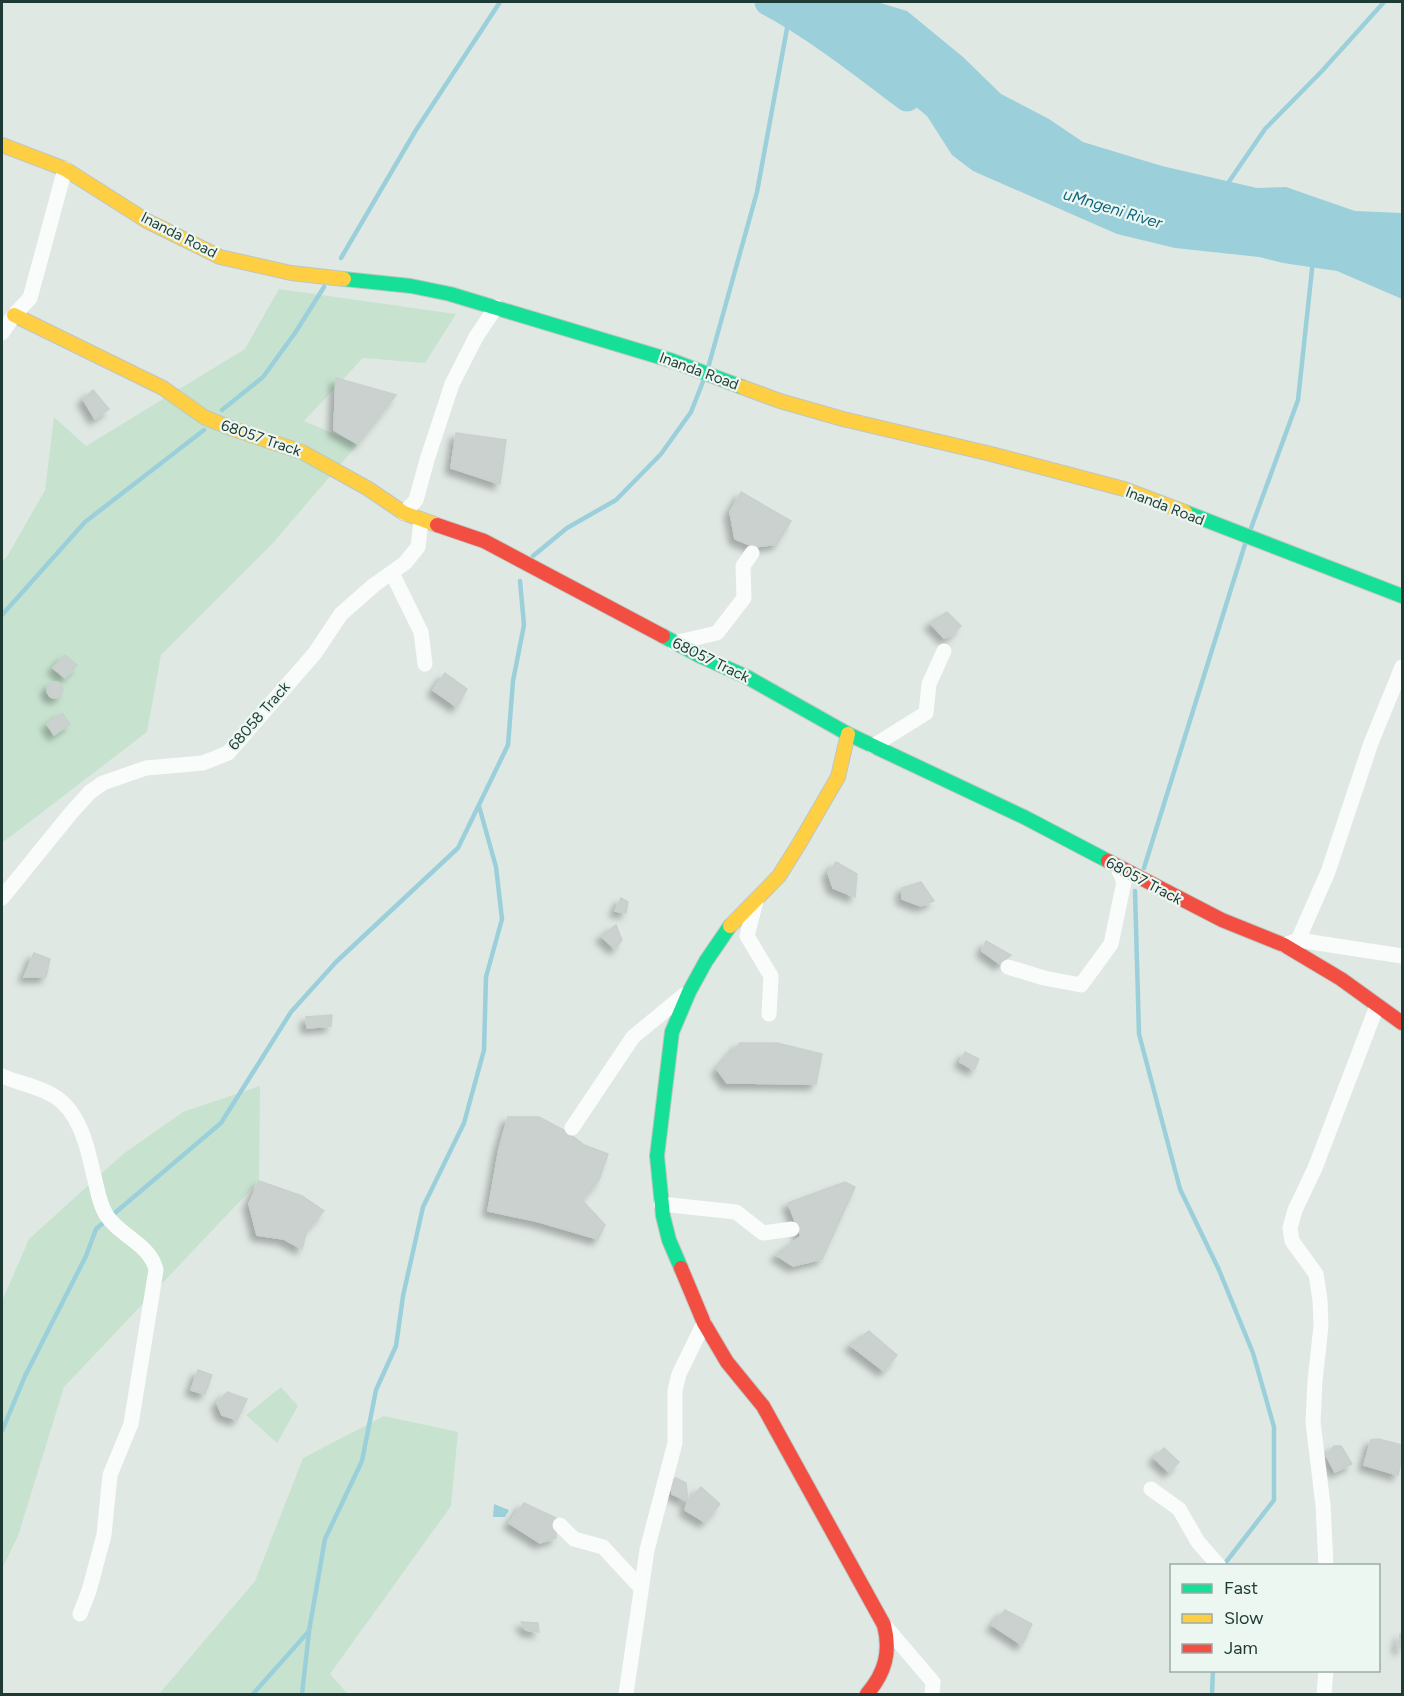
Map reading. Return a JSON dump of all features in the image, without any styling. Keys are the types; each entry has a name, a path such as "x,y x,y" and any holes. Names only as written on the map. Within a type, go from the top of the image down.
{"street":[{"name":"Inanda Road","path":"2,145 65,169 147,221 220,257 291,273 411,286 496,307 673,361 780,401 1124,489 1402,596"},
{"path":"2,333 14,315 30,298 65,169"},
{"path":"404,513 416,500 452,384 481,328 496,307"},
{"name":"68057 Track","path":"14,315 163,388 204,417 302,452 368,488 404,513 484,542 674,643 747,677 848,734 1024,817 1222,920 1291,943 1402,1023"},
{"name":"68058 Track","path":"2,898 71,813 90,792 103,783 146,768 203,763 228,753 315,653 340,614 374,585 405,563 418,546 421,521"},
{"path":"674,643 717,633 744,598 743,566 752,553"},
{"path":"392,573 420,632 425,664"},
{"path":"873,746 926,713 928,684 944,651"},
{"path":"1402,667 1371,743 1328,872 1291,943 1402,956"},
{"path":"848,734 838,777 828,797 779,876 730,926 706,962 689,992 672,1032 657,1156 661,1204 669,1240 704,1323 727,1362 763,1406 884,1625 933,1682 932,1695"},
{"path":"1008,967 1044,978 1081,985 1111,944 1124,882 1117,866"},
{"path":"756,901 747,936 771,976 769,1014"},
{"path":"572,1128 633,1037 689,992"},
{"path":"1326,1564 1323,1505 1313,1422 1321,1326 1320,1300 1316,1274 1292,1241 1290,1228 1295,1210 1315,1168 1377,1006"},
{"path":"2,1076 53,1095 72,1114 88,1148 104,1211 115,1227 155,1263 156,1270 131,1424 111,1475 104,1535 89,1591 80,1614"},
{"path":"661,1204 736,1212 763,1233 792,1229"},
{"path":"626,1695 652,1526 675,1443 675,1390 679,1374 704,1323"},
{"path":"1151,1489 1179,1509 1198,1542 1217,1564"},
{"path":"560,1525 574,1539 603,1547 641,1588"},
{"path":"867,1695 879,1681 885,1667 888,1650 884,1625"},
{"path":"1324,1695 1326,1672"}],"green space":[{"path":"279,289 456,314 425,363 363,358 304,421 358,444 272,544 161,655 147,732 2,843 2,562 45,490 54,417 86,446 245,349"},
{"path":"260,1086 259,1181 64,1387 18,1536 2,1569 2,1301 29,1239 123,1154 183,1112"},
{"path":"281,1387 298,1406 277,1443 246,1415"},
{"path":"384,1416 458,1432 451,1506 330,1674 348,1694 159,1694 255,1581 303,1458"}],"water":[{"path":"756,2 877,2 907,11 963,57 1001,94 1049,119 1083,142 1162,166 1257,188 1286,187 1355,211 1402,213 1402,299 1337,271 1259,257 1175,248 1117,234 973,171 952,155 927,116 859,60 800,34 779,22 760,8"},
{"path":"494,1504 509,1510 505,1517 493,1517"}],"building":[{"path":"336,378 396,395 358,444 334,430"},
{"path":"93,390 109,409 95,419 83,399"},
{"path":"456,433 506,440 500,484 451,468"},
{"path":"741,492 791,521 777,544 755,547 735,539 730,512"},
{"path":"947,612 961,626 951,636 944,638 930,623"},
{"path":"65,655 77,665 65,678 53,668"},
{"path":"445,673 467,689 457,707 433,690"},
{"path":"55,682 63,690 55,698 47,690"},
{"path":"62,713 70,724 54,735 47,724"},
{"path":"836,862 857,874 855,897 833,888 828,873"},
{"path":"921,882 934,901 921,906 902,899 902,888"},
{"path":"621,898 628,902 626,913 615,911"},
{"path":"616,925 622,940 615,949 601,936"},
{"path":"986,941 1011,955 1000,964 982,951"},
{"path":"34,953 50,959 46,977 24,977"},
{"path":"332,1015 331,1026 307,1028 306,1017"},
{"path":"740,1043 777,1043 822,1054 816,1084 727,1083 717,1069"},
{"path":"965,1052 979,1059 974,1070 960,1062"},
{"path":"508,1117 539,1117 567,1132 584,1145 608,1154 599,1180 582,1200 605,1225 598,1239 536,1221 488,1211 499,1149"},
{"path":"259,1181 302,1196 324,1211 307,1230 302,1249 284,1239 257,1235 249,1204"},
{"path":"845,1182 855,1187 822,1259 793,1266 776,1255 801,1236 788,1203"},
{"path":"869,1331 897,1355 884,1371 850,1345"},
{"path":"198,1370 212,1375 205,1394 191,1390"},
{"path":"227,1392 247,1399 237,1420 222,1415 217,1403"},
{"path":"1378,1439 1402,1445 1398,1475 1364,1465 1371,1440"},
{"path":"1334,1446 1341,1446 1352,1464 1335,1472 1326,1455"},
{"path":"1164,1448 1179,1462 1169,1472 1154,1458"},
{"path":"676,1478 686,1483 688,1501 672,1494 670,1480"},
{"path":"701,1487 720,1504 705,1522 685,1510 688,1501"},
{"path":"524,1503 556,1518 556,1538 540,1543 509,1523"},
{"path":"1005,1610 1032,1624 1022,1645 992,1625"},
{"path":"521,1622 538,1623 539,1632 526,1630"},
{"path":"1402,1633 1402,1649 1398,1648"}],"waterway":[{"path":"341,258 416,130 500,2"},
{"name":"uMngeni River","path":"768,2 822,35 907,98"},
{"path":"1226,186 1265,129 1322,71 1384,2"},
{"path":"708,368 757,192 788,23"},
{"path":"1250,531 1298,400 1313,260"},
{"path":"222,410 263,377 295,333 324,287"},
{"path":"533,556 567,528 616,500 661,454 691,412 704,379"},
{"path":"2,615 85,522 204,430"},
{"path":"1144,868 1246,541"},
{"path":"2,1431 25,1376 86,1256 96,1229 221,1123 291,1012 336,962 458,848 508,745 513,681 524,625 520,581"},
{"path":"253,1694 309,1631 325,1539 362,1461 376,1390 396,1346 403,1296 423,1207 464,1123 484,1050 486,977 502,919 496,867 479,806"},
{"path":"1135,891 1139,1034 1180,1189 1219,1270 1253,1353 1274,1427 1274,1500 1225,1564"},
{"path":"302,1694 309,1632"},
{"path":"1212,1694 1213,1672"}],"traffic: fast":[{"path":"344,279 411,286 450,294 673,361 742,387"},
{"path":"1185,512 1402,596"},
{"path":"663,636 747,677 848,734 1024,817 1108,861"},
{"path":"681,1268 669,1240 663,1216 657,1156 672,1032 689,992 706,961 730,926"}],"traffic: slow":[{"path":"2,145 65,169 147,221 220,257 291,273 344,279"},
{"path":"14,315 163,388 204,417 302,452 367,488 404,513 437,525"},
{"path":"742,387 780,401 843,419 991,454 1124,489 1185,512"},
{"path":"730,926 779,876 799,844 838,777 848,734"}],"traffic: jam":[{"path":"437,525 484,541 663,636"},
{"path":"1108,861 1222,920 1284,945 1341,979 1402,1023"},
{"path":"681,1268 704,1323 727,1362 763,1406 884,1625 887,1644 885,1662 867,1694"}]}
